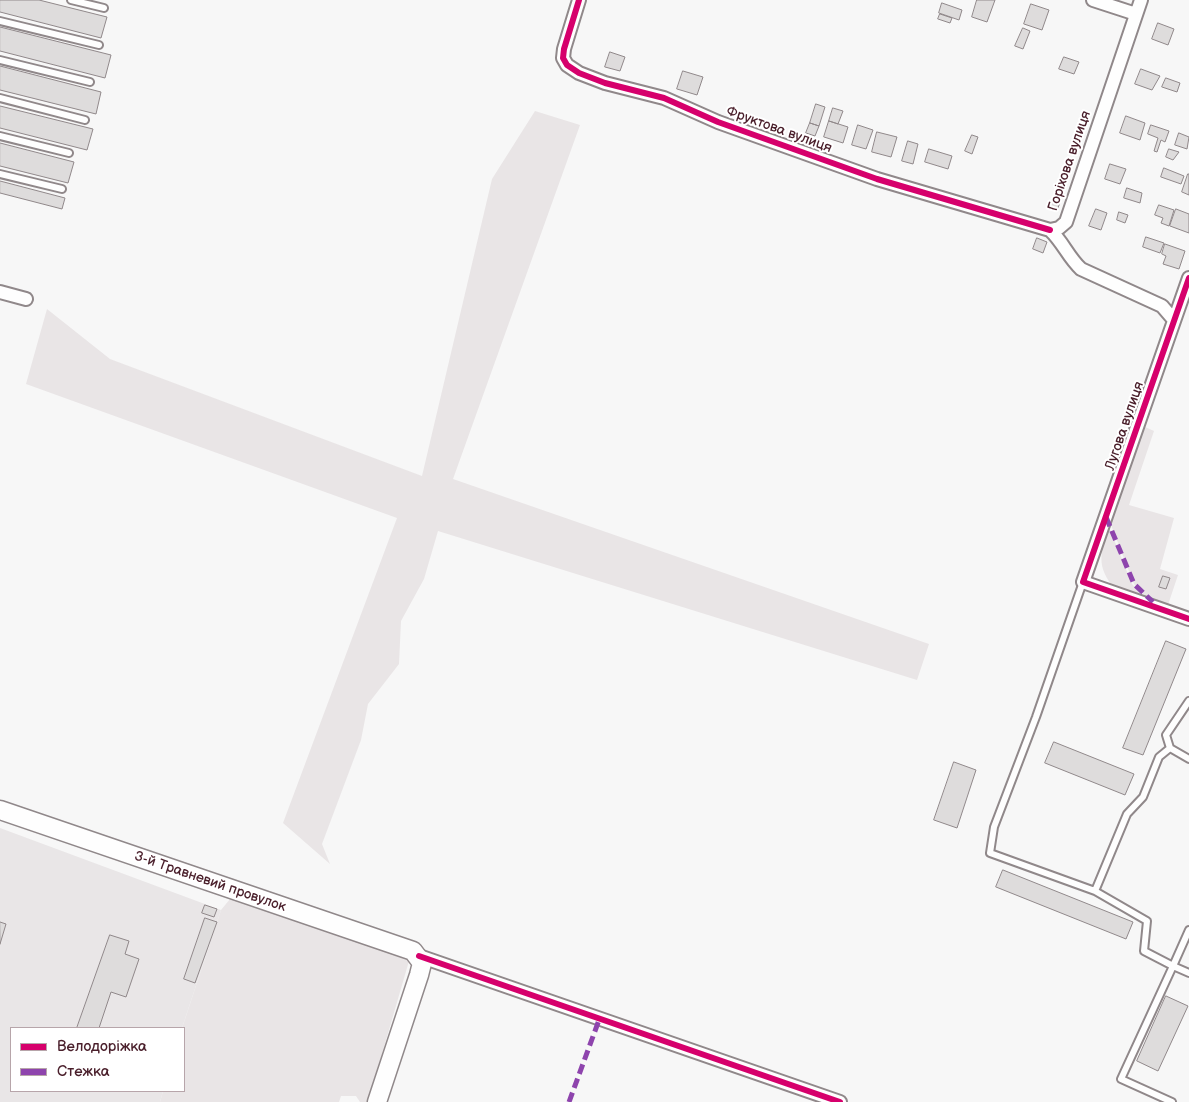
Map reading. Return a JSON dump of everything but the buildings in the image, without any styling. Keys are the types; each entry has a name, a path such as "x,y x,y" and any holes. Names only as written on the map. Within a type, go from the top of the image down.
{"main road":[{"name":"3-й Травневий провулок","path":"0,810 406,949 418,956"},
{"path":"377,1102 419,975 422,963 418,956"}],"street":[{"name":"Фруктова вулиця","path":"579,0 563,58 567,65 578,73 605,83 664,98 718,122 876,179 1050,230"},
{"path":"1093,0 1136,14"},
{"name":"Горіхова вулиця","path":"1050,230 1059,228 1066,222 1141,0"},
{"name":"Горіхова вулиця","path":"1050,230 1060,240 1070,259 1081,268 1162,306 1174,320"},
{"name":"Лугова вулиця","path":"1083,582 1189,278"},
{"path":"0,292 26,299"},
{"path":"1083,582 1189,619"},
{"path":"418,956 840,1102"}],"lane":[{"path":"71,0 104,8"},
{"path":"0,21 99,45"},
{"path":"0,60 90,82"},
{"path":"0,98 85,120"},
{"path":"0,136 69,152"},
{"path":"0,174 62,189"},
{"path":"1083,582 1036,717 994,827 990,853 1095,891 1147,920 1144,952 1189,973"},
{"path":"1189,701 1166,735 1170,748 1189,759"},
{"path":"1095,891 1127,814 1143,797 1159,757 1170,748"},
{"path":"1172,1102 1121,1079 1189,930"}],"shaded area":[{"path":"535,111 580,125 453,479 929,644 917,680 438,531 424,579 401,621 399,664 368,704 361,740 322,844 330,864 283,823 397,518 26,384 47,309 110,359 422,476 492,179"},
{"path":"1145,427 1154,431 1129,505 1174,518 1160,569 1178,575 1168,605 1149,600 1134,584 1111,525 1114,509"},
{"path":"1109,527 1132,584 1148,601 1124,600 1109,582 1102,566 1101,558"},
{"path":"0,828 221,910 182,1027 10,1027 10,1092 163,1092 160,1102 0,1102"},
{"path":"235,893 409,961 368,1102 360,1102 356,1096 341,1096 339,1102 160,1102 163,1092 185,1092 185,1027 182,1027 221,910"}],"marked path":[{"path":"1106,517 1134,584 1153,602"},
{"path":"569,1102 599,1020"}],"cycle path":[{"path":"579,0 563,58 567,65 579,73 605,83 664,98 718,122 877,179 1050,230"},
{"path":"1189,278 1083,582 1189,619"},
{"path":"419,956 840,1102"}]}
